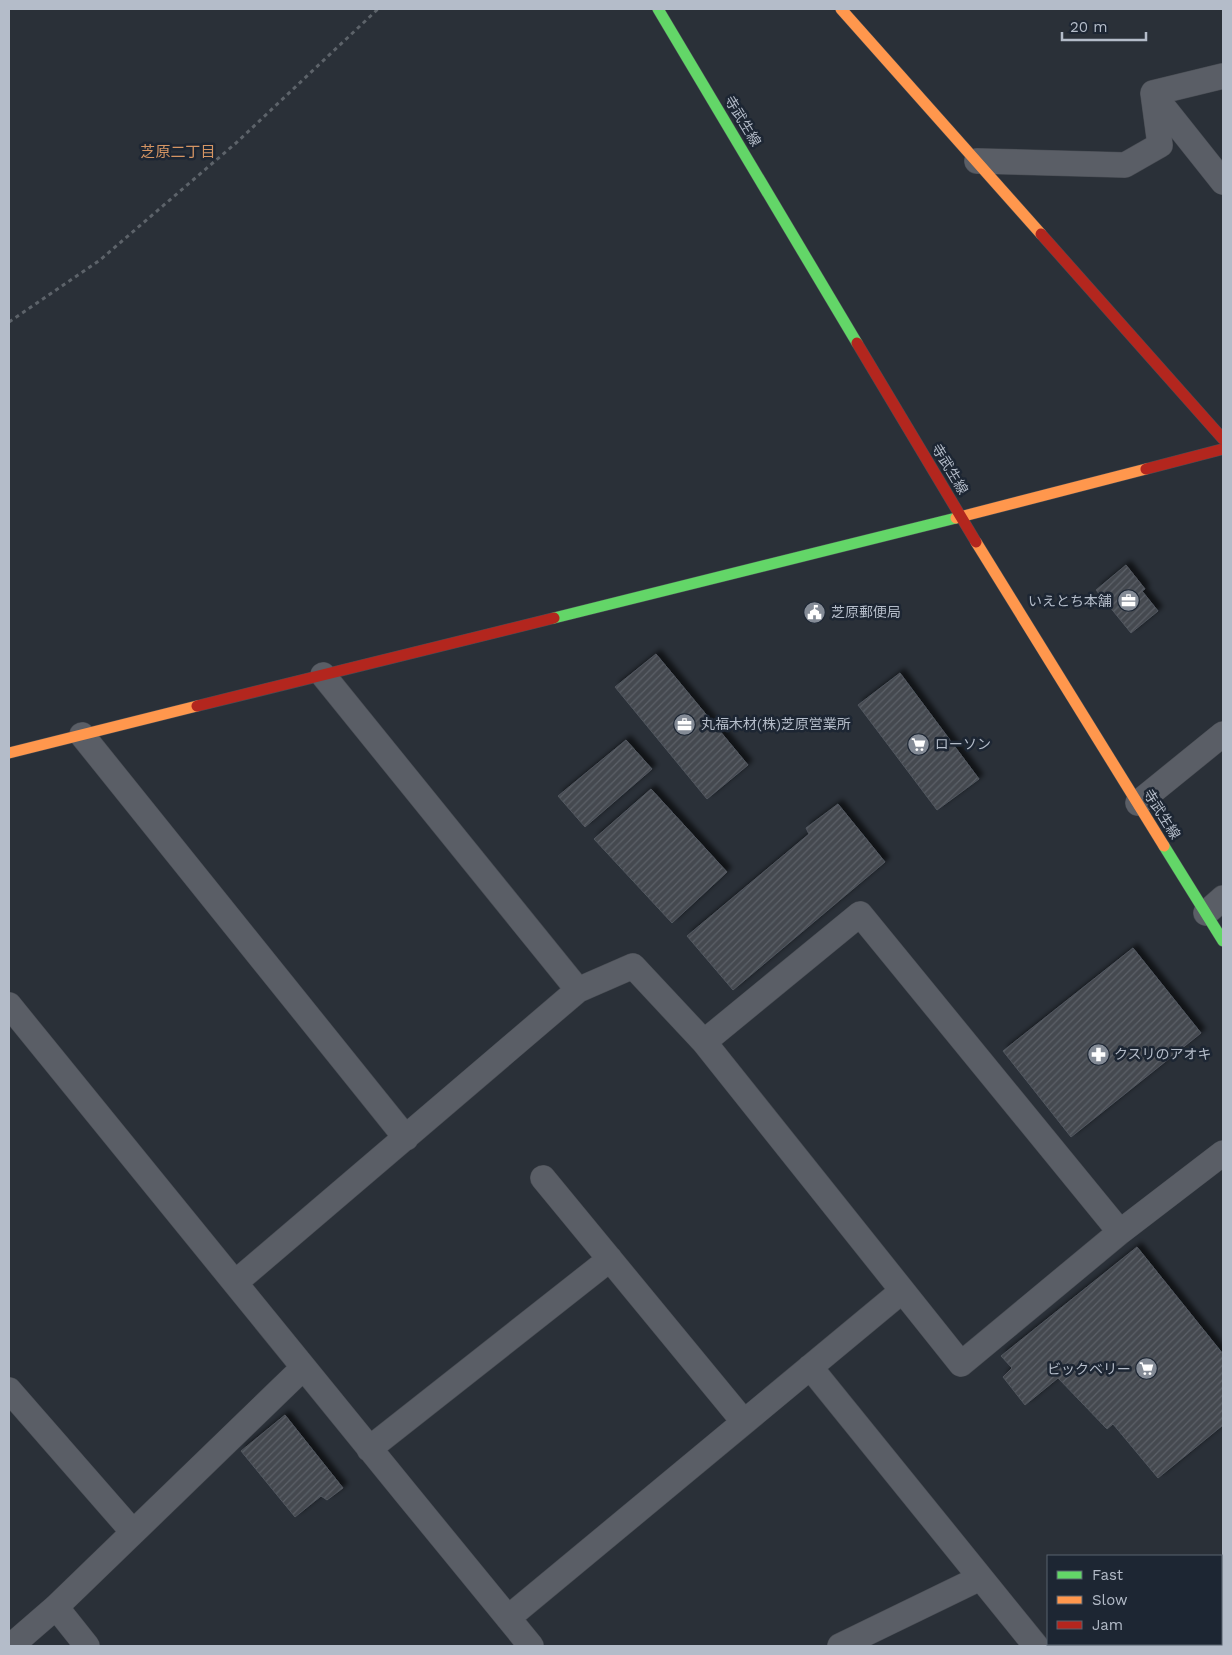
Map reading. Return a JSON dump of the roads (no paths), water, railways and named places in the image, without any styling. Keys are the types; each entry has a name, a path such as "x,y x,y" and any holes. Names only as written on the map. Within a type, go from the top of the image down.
{"street":[{"name":"寺武生線","path":"658,9 961,517 1138,802 1214,906 1223,941"},
{"path":"841,9 1223,439"},
{"path":"1153,93 1223,76"},
{"path":"977,161 1125,165 1160,146 1153,93"},
{"path":"1153,93 1223,182"},
{"path":"9,753 961,517 1223,449"},
{"path":"323,676 578,990"},
{"path":"1138,802 1223,734"},
{"path":"82,735 406,1138"},
{"path":"704,1042 860,914 1120,1232"},
{"path":"236,1282 578,990 633,966 704,1042 961,1364 1120,1232 1223,1153"},
{"path":"9,1005 531,1646"},
{"path":"543,1178 744,1422"},
{"path":"370,1450 610,1259"},
{"path":"508,1618 902,1291"},
{"path":"810,1367 1036,1646"},
{"path":"11,1646 56,1607 303,1368"},
{"path":"9,1390 133,1532"},
{"path":"840,1646 980,1578"},
{"path":"56,1607 87,1646"}],"place":[{"name":"いえとち本舗","path":"1128,601"},
{"name":"芝原郵便局","path":"815,612"},
{"name":"丸福木材(株)芝原営業所","path":"685,724"},
{"name":"ローソン","path":"919,744"},
{"name":"クスリのアオキ","path":"1098,1054"},
{"name":"ビックベリー","path":"1147,1369"}],"district":[{"name":"芝原二丁目","path":"178,152"}]}
